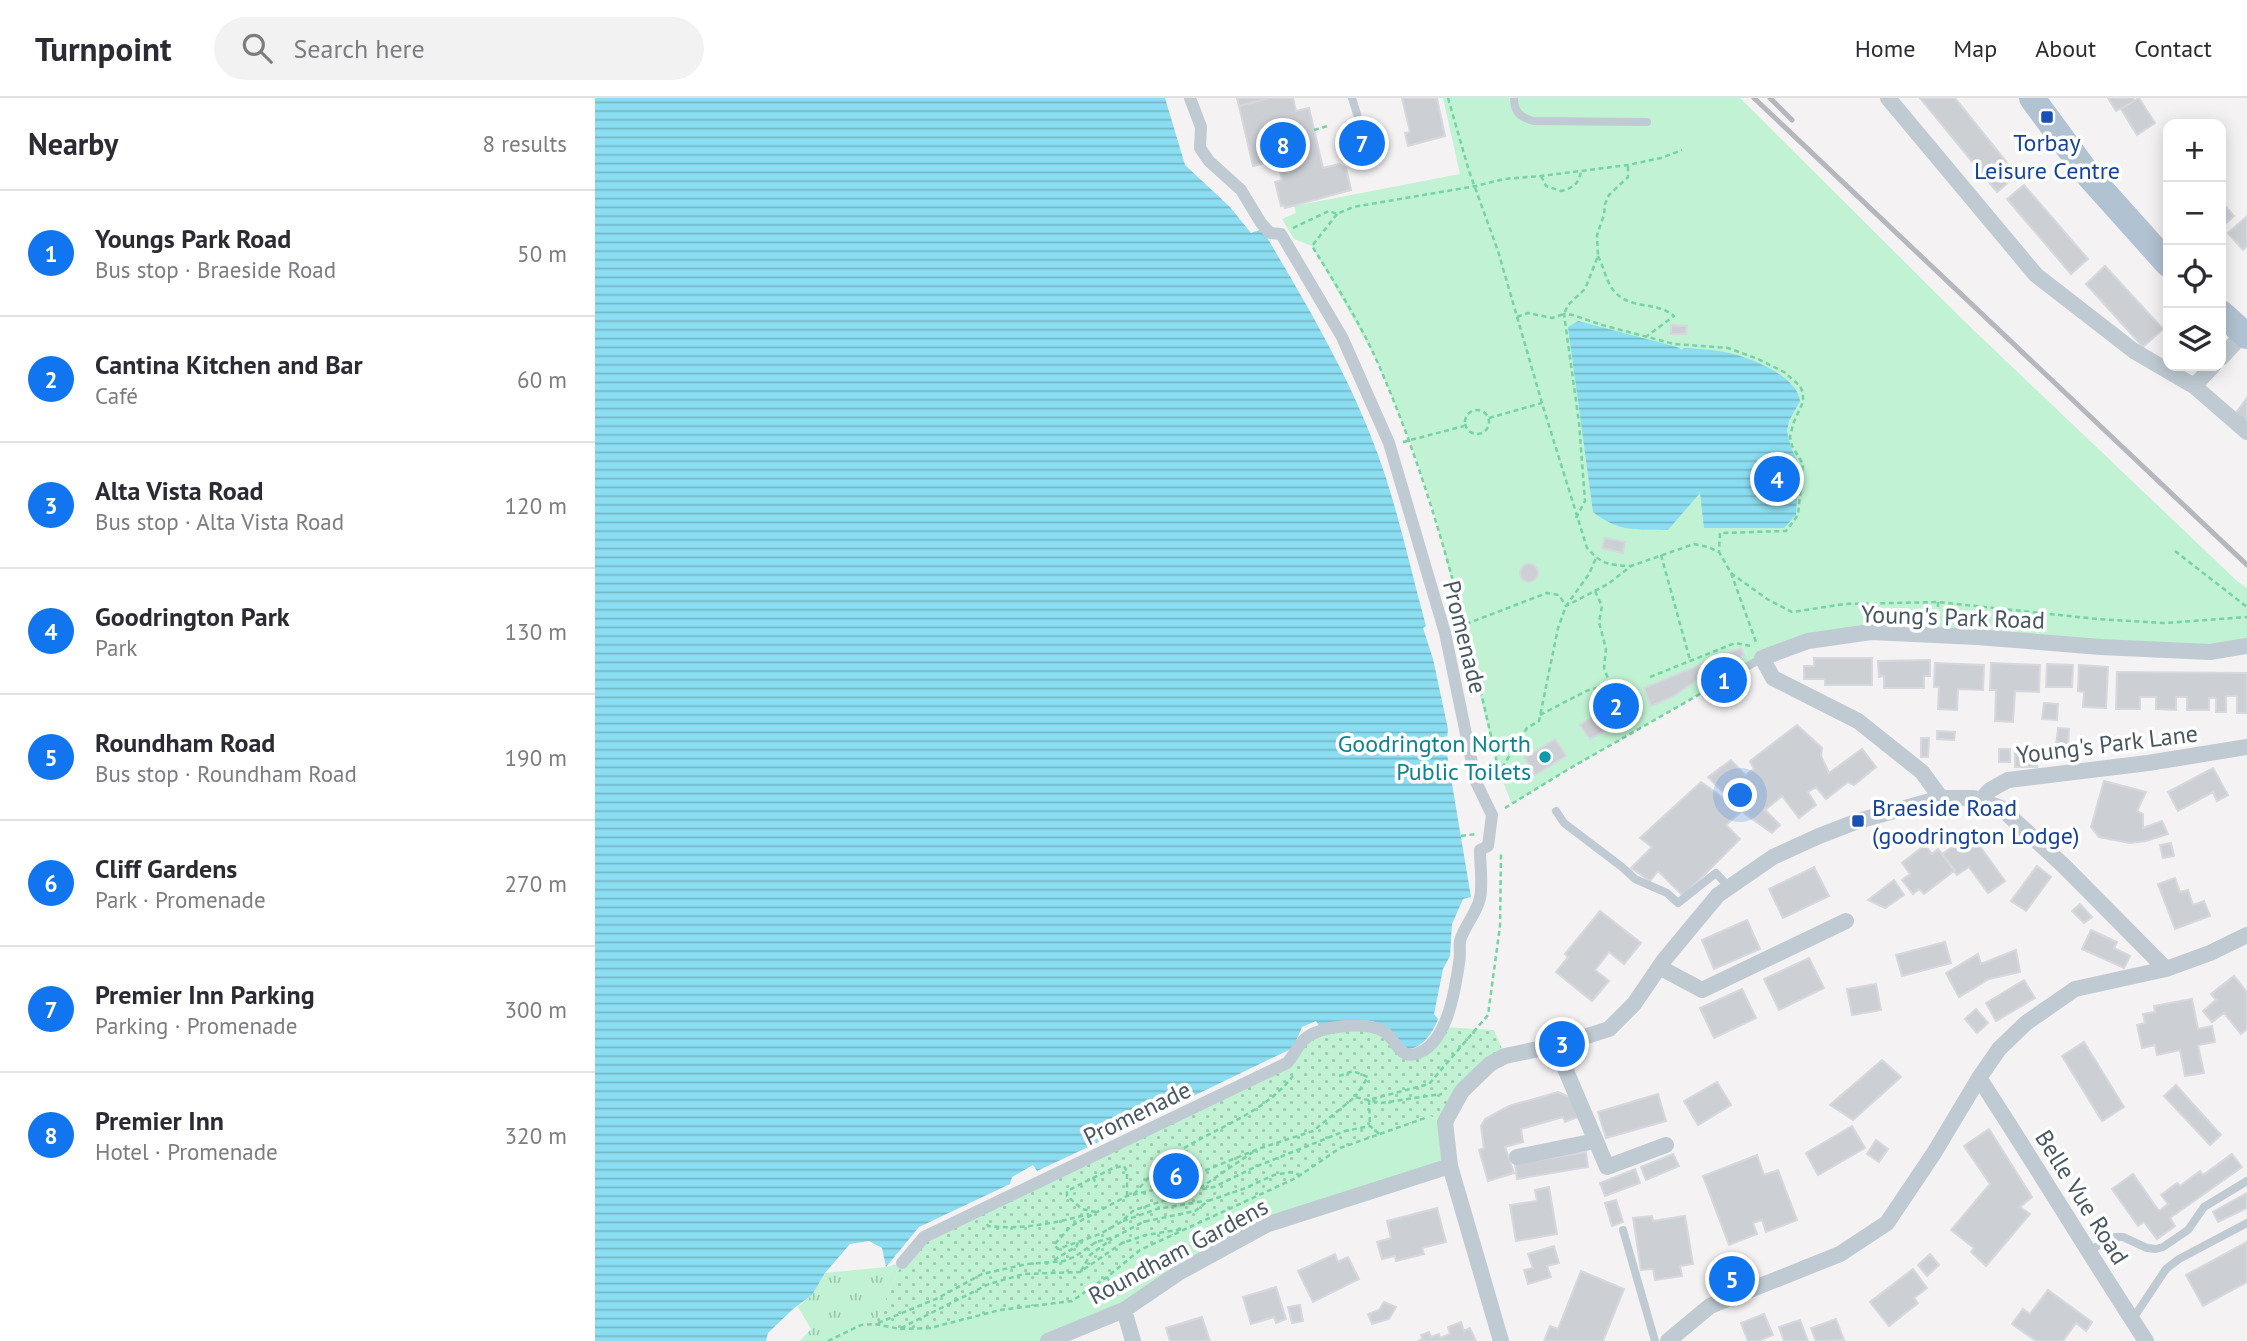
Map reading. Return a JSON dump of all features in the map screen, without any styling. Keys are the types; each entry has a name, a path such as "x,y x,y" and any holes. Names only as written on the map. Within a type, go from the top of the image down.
{"main road":[{"path":"2032,98 2089,177 2163,258"},
{"path":"2226,317 2246,334"}],"street":[{"name":"Promenade","path":"902,1263 924,1237 1287,1063 1302,1041 1313,1033 1345,1026 1365,1026 1382,1030 1391,1037 1400,1051 1408,1055 1427,1049 1444,1027 1460,959 1462,934 1480,898 1480,850 1488,846 1492,816 1476,782 1445,633 1389,443 1342,337 1281,234 1270,233 1241,190 1209,161 1200,148 1201,127 1190,98"},
{"path":"1888,98 2036,275 2134,351 2194,386 2247,432"},
{"path":"2226,353 2246,334"},
{"path":"2194,386 2208,371"},
{"name":"Young's Park Road","path":"1762,658 1808,641 1871,632 2210,652 2247,646"},
{"path":"1762,658 1773,677 1858,722 1922,772 1941,798"},
{"name":"Young's Park Lane","path":"1980,801 1990,790 2008,780 2148,763 2247,747"},
{"path":"1501,1341 1450,1166 1445,1122 1462,1091 1490,1064 1504,1056 1609,1029 1634,1004 1659,967 1718,895 1773,857 1819,835 1858,821 1941,798 1959,797 1980,801 2001,808 2025,828 2166,969"},
{"path":"1659,967 1702,989 1846,921"},
{"path":"1668,1341 1710,1306 1840,1254 1887,1223 1999,1049 2026,1023 2075,989 2166,969 2210,953 2247,935"},
{"path":"1555,1045 1607,1167 1666,1144"},
{"name":"Belle Vue Road","path":"1979,1078 2046,1179 2146,1341"},
{"path":"1517,1157 1595,1141"},
{"name":"Roundham Gardens","path":"1048,1341 1123,1310 1180,1272 1266,1225 1450,1166"},
{"path":"1123,1310 1133,1341"}],"lane":[{"path":"1352,98 1357,114"},
{"path":"1514,98 1518,114 1533,121 1647,122"},
{"name":"Young's Park Road","path":"1724,680 1762,658"},
{"path":"1556,811 1564,823 1635,879 1667,893 1678,903 1716,873 1729,887"},
{"path":"2088,1251 2115,1237 2123,1237 2147,1248 2163,1247 2188,1230 2204,1207 2247,1181"},
{"path":"2133,1321 2166,1269 2179,1259 2247,1223"},
{"path":"1623,1230 1655,1341"}],"path":[{"path":"1448,98 1469,171 1499,251 1587,548 1596,558 1607,564 1631,566"},
{"path":"1314,130 1328,126"},
{"path":"1312,246 1337,214 1353,207 1504,179 1627,165 1661,158 1682,150"},
{"path":"1627,165 1628,177 1609,195 1605,204 1597,235 1598,256 1607,281 1618,296 1637,304 1666,309 1674,316 1647,335"},
{"path":"1541,176 1546,186 1561,191 1576,184 1581,170"},
{"path":"1281,234 1329,211 1337,214"},
{"path":"1576,518 1585,501 1579,423 1564,314 1568,305 1585,289 1598,256"},
{"path":"1517,317 1528,313 1552,318 1564,314 1573,315 1674,344 1728,348 1784,372 1800,386 1803,402 1790,437 1792,446 1803,464 1798,515 1786,531 1720,533 1719,552 1731,573 1762,658"},
{"path":"1489,418 1542,403"},
{"path":"1471,411 1483,411 1489,418 1487,429 1481,434 1473,433 1465,425 1465,417 1471,411"},
{"path":"1389,443 1410,442 1465,425"},
{"path":"1566,606 1608,584 1631,566 1661,555 1694,544 1719,552"},
{"path":"2175,551 2247,607"},
{"path":"1661,555 1690,660"},
{"path":"1483,796 1527,729 1539,721 1558,628 1566,606 1589,574 1596,558"},
{"path":"1731,573 1767,599 1792,612 1845,604 1938,602 2165,623 2247,617"},
{"path":"1595,591 1602,606 1600,630 1607,649 1604,668 1612,696"},
{"path":"1445,633 1547,593 1559,595 1566,606"},
{"path":"1650,677 1735,643 1752,646 1762,658"},
{"path":"1492,816 1724,680"},
{"path":"1540,715 1585,691 1610,684"},
{"path":"1134,1194 1152,1174 1183,1148 1233,1123 1278,1094 1293,1077 1295,1054"},
{"path":"1300,1175 1291,1172 1274,1175 1243,1189 1208,1200 1157,1209 1058,1249 1054,1245 1071,1226 1127,1196 1162,1188 1258,1149 1313,1131 1355,1097 1368,1077 1353,1071 1339,1076"},
{"path":"1355,1097 1381,1103 1462,1091"},
{"path":"1369,1100 1370,1126 1379,1134"},
{"path":"828,1341 861,1325 875,1324 900,1329 930,1328 1000,1310 1072,1301 1140,1250 1300,1175 1340,1148 1430,1116 1445,1122"},
{"path":"1121,1222 1134,1210 1214,1187 1255,1167 1345,1131 1370,1126"},
{"path":"1198,1190 1258,1149"},
{"path":"1095,1212 1082,1209 1067,1196 1067,1191 1113,1168 1124,1166 1127,1172 1127,1196"},
{"path":"1080,1272 1090,1255 1115,1237 1143,1222 1195,1211 1208,1200"},
{"path":"980,1210 988,1226 1009,1228 1053,1224 1095,1212"},
{"path":"900,1329 989,1284 1024,1275 1080,1272 1122,1243 1146,1235 1190,1228"},
{"path":"875,1324 938,1298 982,1274 1027,1264 1064,1261 1096,1242 1115,1237"},
{"path":"1051,1261 1077,1246 1078,1241"},
{"path":"1063,1255 1076,1256"},
{"path":"1107,1277 1123,1310"}],"green space":[{"path":"1443,98 1740,98 1963,320 2247,588 2247,646 1871,632 1762,658 1512,804 1499,772 1436,518 1410,441 1376,359 1312,246 1294,239 1282,219 1296,213 1294,206 1460,174"},
{"path":"1365,1025 1415,1054 1444,1027 1494,1030 1505,1056 1445,1122 1430,1116 1340,1148 1296,1178 1140,1250 1072,1301 1000,1310 930,1328 900,1329 875,1324 902,1263 924,1237 1286,1063 1302,1041"},
{"path":"1430,1116 1445,1122 1450,1166 1266,1225 1124,1310 1048,1341 828,1341 861,1325 875,1324 900,1329 930,1328 1000,1310 1071,1301 1140,1250 1296,1178 1340,1148"},
{"path":"902,1263 875,1324 861,1325 828,1341 800,1341 811,1329 798,1307 812,1295 825,1273"}],"water":[{"path":"595,98 1165,98 1185,165 1230,207 1251,233 1262,229 1310,311 1353,394 1398,517 1426,626 1423,628 1433,659 1448,729 1446,748 1471,897 1463,899 1452,924 1450,956 1443,969 1434,1014 1438,1019 1423,1042 1408,1049 1382,1026 1367,1021 1351,1020 1319,1026 1316,1021 1302,1027 1293,1048 1156,1114 1153,1109 1135,1118 1133,1126 1037,1171 1033,1165 1012,1177 1010,1184 919,1227 886,1267 882,1248 869,1241 850,1244 825,1273 812,1295 768,1333 766,1341 595,1341"},
{"path":"1578,321 1682,350 1712,350 1738,355 1772,370 1791,384 1800,401 1789,421 1787,431 1799,464 1796,515 1784,528 1704,528 1700,493 1668,530 1620,527 1593,512 1568,327"}],"building":[{"path":"1237,98 1270,98 1239,106"},
{"path":"1270,98 1293,98 1296,111 1309,108 1323,168 1339,164 1346,168 1351,190 1285,208 1284,205 1281,206 1275,182 1282,180 1277,160 1253,166 1239,106"},
{"path":"1402,98 1437,98 1445,136 1408,146 1405,133 1410,132"},
{"path":"1920,98 1955,98 2017,175 1997,192"},
{"path":"2108,98 2133,98 2134,101 2116,111"},
{"path":"2139,98 2155,123 2137,135 2121,109"},
{"path":"2024,185 2088,259 2071,274 2007,199"},
{"path":"2226,207 2234,216 2226,223"},
{"path":"2247,216 2247,246 2243,250 2228,233"},
{"path":"2105,266 2163,329 2143,347 2086,284"},
{"path":"1671,325 1687,326 1686,334 1671,334"},
{"path":"2247,398 2247,428 2232,418"},
{"path":"1605,538 1625,542 1623,553 1602,548"},
{"path":"1529,564 1535,567 1538,573 1535,579 1529,582 1523,579 1520,573 1523,567"},
{"path":"1741,648 1744,655 1703,676 1672,697 1651,706 1644,688"},
{"path":"1814,658 1872,658 1872,685 1825,685 1825,679 1804,679 1804,666 1814,666"},
{"path":"1930,660 1930,676 1924,676 1924,688 1884,688 1884,676 1879,677 1878,661"},
{"path":"1935,663 1984,665 1983,690 1958,689 1957,710 1938,709 1939,687 1934,687"},
{"path":"1991,663 2040,665 2039,692 2015,691 2013,722 1995,721 1996,690 1990,690"},
{"path":"2047,664 2073,665 2072,687 2046,687"},
{"path":"2079,665 2108,667 2106,708 2083,707 2084,692 2078,691"},
{"path":"2117,672 2247,673 2247,713 2237,713 2237,696 2226,696 2226,712 2216,712 2216,698 2209,698 2209,710 2187,710 2187,697 2176,697 2176,710 2156,709 2156,697 2140,697 2140,709 2116,709"},
{"path":"1625,689 1640,713 1590,739 1580,725 1599,712 1595,703"},
{"path":"2044,703 2058,704 2057,720 2042,719"},
{"path":"1797,725 1822,748 1821,756 1829,773 1862,749 1876,767 1854,785 1848,782 1826,799 1816,787 1808,792 1816,805 1799,818 1782,796 1765,810 1780,825 1772,833 1745,814 1708,777 1731,760 1745,775 1754,769 1750,761"},
{"path":"2058,728 2069,729 2068,747 2056,746"},
{"path":"1937,731 1955,732 1954,740 1937,739"},
{"path":"1921,738 1929,738 1928,757 1921,757"},
{"name":"Goodrington North Public Toilets","path":"1555,739 1566,756 1535,775 1525,758"},
{"path":"1999,749 2010,749 2010,762 1999,762"},
{"path":"2015,753 2037,753 2037,767 2015,767"},
{"path":"2213,768 2228,795 2217,801 2213,792 2178,811 2168,792"},
{"path":"2104,781 2146,792 2137,811 2143,814 2143,828 2162,821 2168,834 2130,843 2099,837 2091,827"},
{"path":"1701,782 1742,811 1726,825 1740,839 1683,896 1658,871 1650,881 1631,868 1652,847 1640,838"},
{"path":"1971,834 2005,881 1988,893 1969,867 1957,875 1942,854"},
{"path":"2171,843 2174,856 2163,858 2160,845"},
{"path":"1925,845 1932,854 1938,849 1955,870 1924,894 1919,889 1913,894 1902,880 1910,874 1902,863"},
{"path":"2037,866 2051,877 2026,911 2011,901"},
{"path":"1814,867 1829,896 1783,918 1769,889"},
{"path":"2175,878 2180,892 2188,890 2193,905 2204,901 2210,916 2175,929 2158,884"},
{"path":"1894,880 1904,895 1885,908 1868,900"},
{"path":"2080,904 2092,917 2084,923 2072,911"},
{"path":"1600,911 1641,943 1624,964 1609,952 1595,970 1609,981 1592,1001 1556,972 1568,957 1565,954"},
{"path":"1747,920 1760,949 1714,969 1702,940"},
{"path":"2091,930 2117,942 2114,948 2130,956 2124,968 2082,949"},
{"path":"1945,942 1951,963 1902,976 1896,955"},
{"path":"2016,950 2020,972 1989,979 1959,997 1946,973 1978,954 1981,964"},
{"path":"1809,958 1824,988 1779,1010 1764,979"},
{"path":"2234,976 2247,992 2247,1029 2241,1034 2224,1013 2212,1022 2203,1011 2216,1000 2211,994"},
{"path":"2024,980 2035,998 1996,1021 1986,1003"},
{"path":"1876,984 1881,1010 1852,1015 1847,989"},
{"path":"1742,989 1756,1018 1714,1038 1700,1008"},
{"path":"2192,999 2198,1029 2212,1026 2215,1042 2198,1045 2204,1073 2185,1076 2180,1050 2157,1055 2155,1045 2142,1048 2137,1025 2145,1023 2143,1014 2155,1012 2154,1006"},
{"path":"1976,1009 1988,1023 1977,1033 1965,1019"},
{"path":"2084,1042 2124,1107 2102,1121 2062,1056"},
{"path":"1882,1060 1901,1077 1853,1120 1830,1105"},
{"path":"1717,1082 1731,1105 1698,1125 1684,1101"},
{"path":"2176,1085 2221,1135 2210,1145 2164,1096"},
{"path":"1558,1092 1571,1098 1578,1117 1565,1122 1563,1117 1521,1129 1523,1142 1505,1147 1514,1173 1488,1181 1479,1150 1484,1148 1481,1126 1485,1119 1509,1106"},
{"path":"1658,1094 1666,1121 1606,1138 1598,1112"},
{"path":"1852,1126 1865,1148 1818,1175 1806,1153"},
{"path":"1989,1129 2032,1197 2020,1207 2030,1214 1986,1266 1971,1252 1974,1248 1951,1230 1990,1184 1964,1146"},
{"path":"1876,1140 1888,1149 1879,1162 1867,1154"},
{"path":"1586,1152 1588,1167 1517,1179 1515,1164"},
{"path":"1673,1154 1679,1166 1646,1180 1641,1167"},
{"path":"2232,1154 2242,1167 2170,1218 2175,1226 2157,1239 2144,1222 2138,1226 2112,1189 2133,1174 2159,1211 2168,1204 2161,1195 2177,1183 2180,1186 2200,1171 2203,1175"},
{"path":"1757,1155 1764,1175 1778,1170 1797,1220 1766,1232 1762,1220 1753,1223 1757,1234 1729,1245 1703,1176"},
{"path":"1635,1169 1640,1183 1605,1196 1600,1183"},
{"path":"1549,1187 1557,1234 1516,1241 1510,1205 1537,1201 1535,1190"},
{"path":"2247,1193 2247,1208 2218,1222 2213,1212"},
{"path":"1616,1200 1623,1222 1612,1226 1605,1203"},
{"path":"1437,1208 1446,1242 1422,1248 1424,1254 1396,1261 1395,1256 1382,1259 1377,1242 1391,1238 1387,1221"},
{"path":"1652,1216 1653,1221 1685,1216 1693,1264 1680,1266 1682,1276 1655,1280 1653,1269 1641,1270 1633,1218"},
{"path":"2247,1242 2247,1282 2203,1306 2186,1275"},
{"path":"1554,1246 1559,1263 1547,1266 1551,1277 1528,1284 1524,1270 1533,1268 1528,1254"},
{"path":"1335,1254 1338,1262 1348,1257 1359,1279 1313,1302 1298,1271"},
{"path":"1930,1254 1939,1265 1927,1276 1918,1265"},
{"path":"1913,1269 1927,1288 1914,1298 1918,1303 1889,1326 1870,1302"},
{"path":"1581,1271 1624,1289 1603,1341 1544,1341 1550,1326 1558,1329"},
{"path":"1276,1287 1286,1319 1276,1323 1274,1317 1251,1324 1243,1297"},
{"path":"2048,1290 2092,1322 2086,1331 2076,1323 2063,1341 2036,1341 2012,1324 2023,1309 2030,1314"},
{"path":"1384,1302 1396,1307 1389,1319 1372,1324 1368,1314 1379,1310"},
{"path":"1300,1305 1303,1321 1292,1323 1288,1307"},
{"path":"1764,1314 1773,1335 1758,1341 1748,1341 1741,1323"},
{"path":"1202,1317 1210,1341 1170,1341 1166,1328"},
{"path":"1836,1319 1844,1340 1816,1341 1811,1328"},
{"path":"1800,1320 1808,1341 1784,1341 1779,1327"},
{"path":"1461,1322 1464,1331 1470,1328 1476,1341 1418,1341 1423,1339 1421,1335 1429,1332 1431,1337 1439,1334 1440,1338 1450,1334 1448,1327"}],"railway":[{"path":"1754,98 2247,565"},
{"path":"1770,98 1792,120"}],"place":[{"name":"Torbay Leisure Centre","path":"2047,117"},
{"name":"Premier Inn Parking","path":"1362,143"},
{"name":"Premier Inn","path":"1283,145"},
{"name":"Goodrington Park","path":"1777,479"},
{"name":"Youngs Park Road","path":"1724,680"},
{"name":"Cantina Kitchen and Bar","path":"1616,706"},
{"name":"Goodrington North Public Toilets","path":"1545,757"},
{"name":"Braeside Road (goodrington Lodge)","path":"1858,821"},
{"name":"Alta Vista Road","path":"1562,1044"},
{"name":"Cliff Gardens","path":"1176,1176"},
{"name":"Roundham Road","path":"1732,1279"}]}
